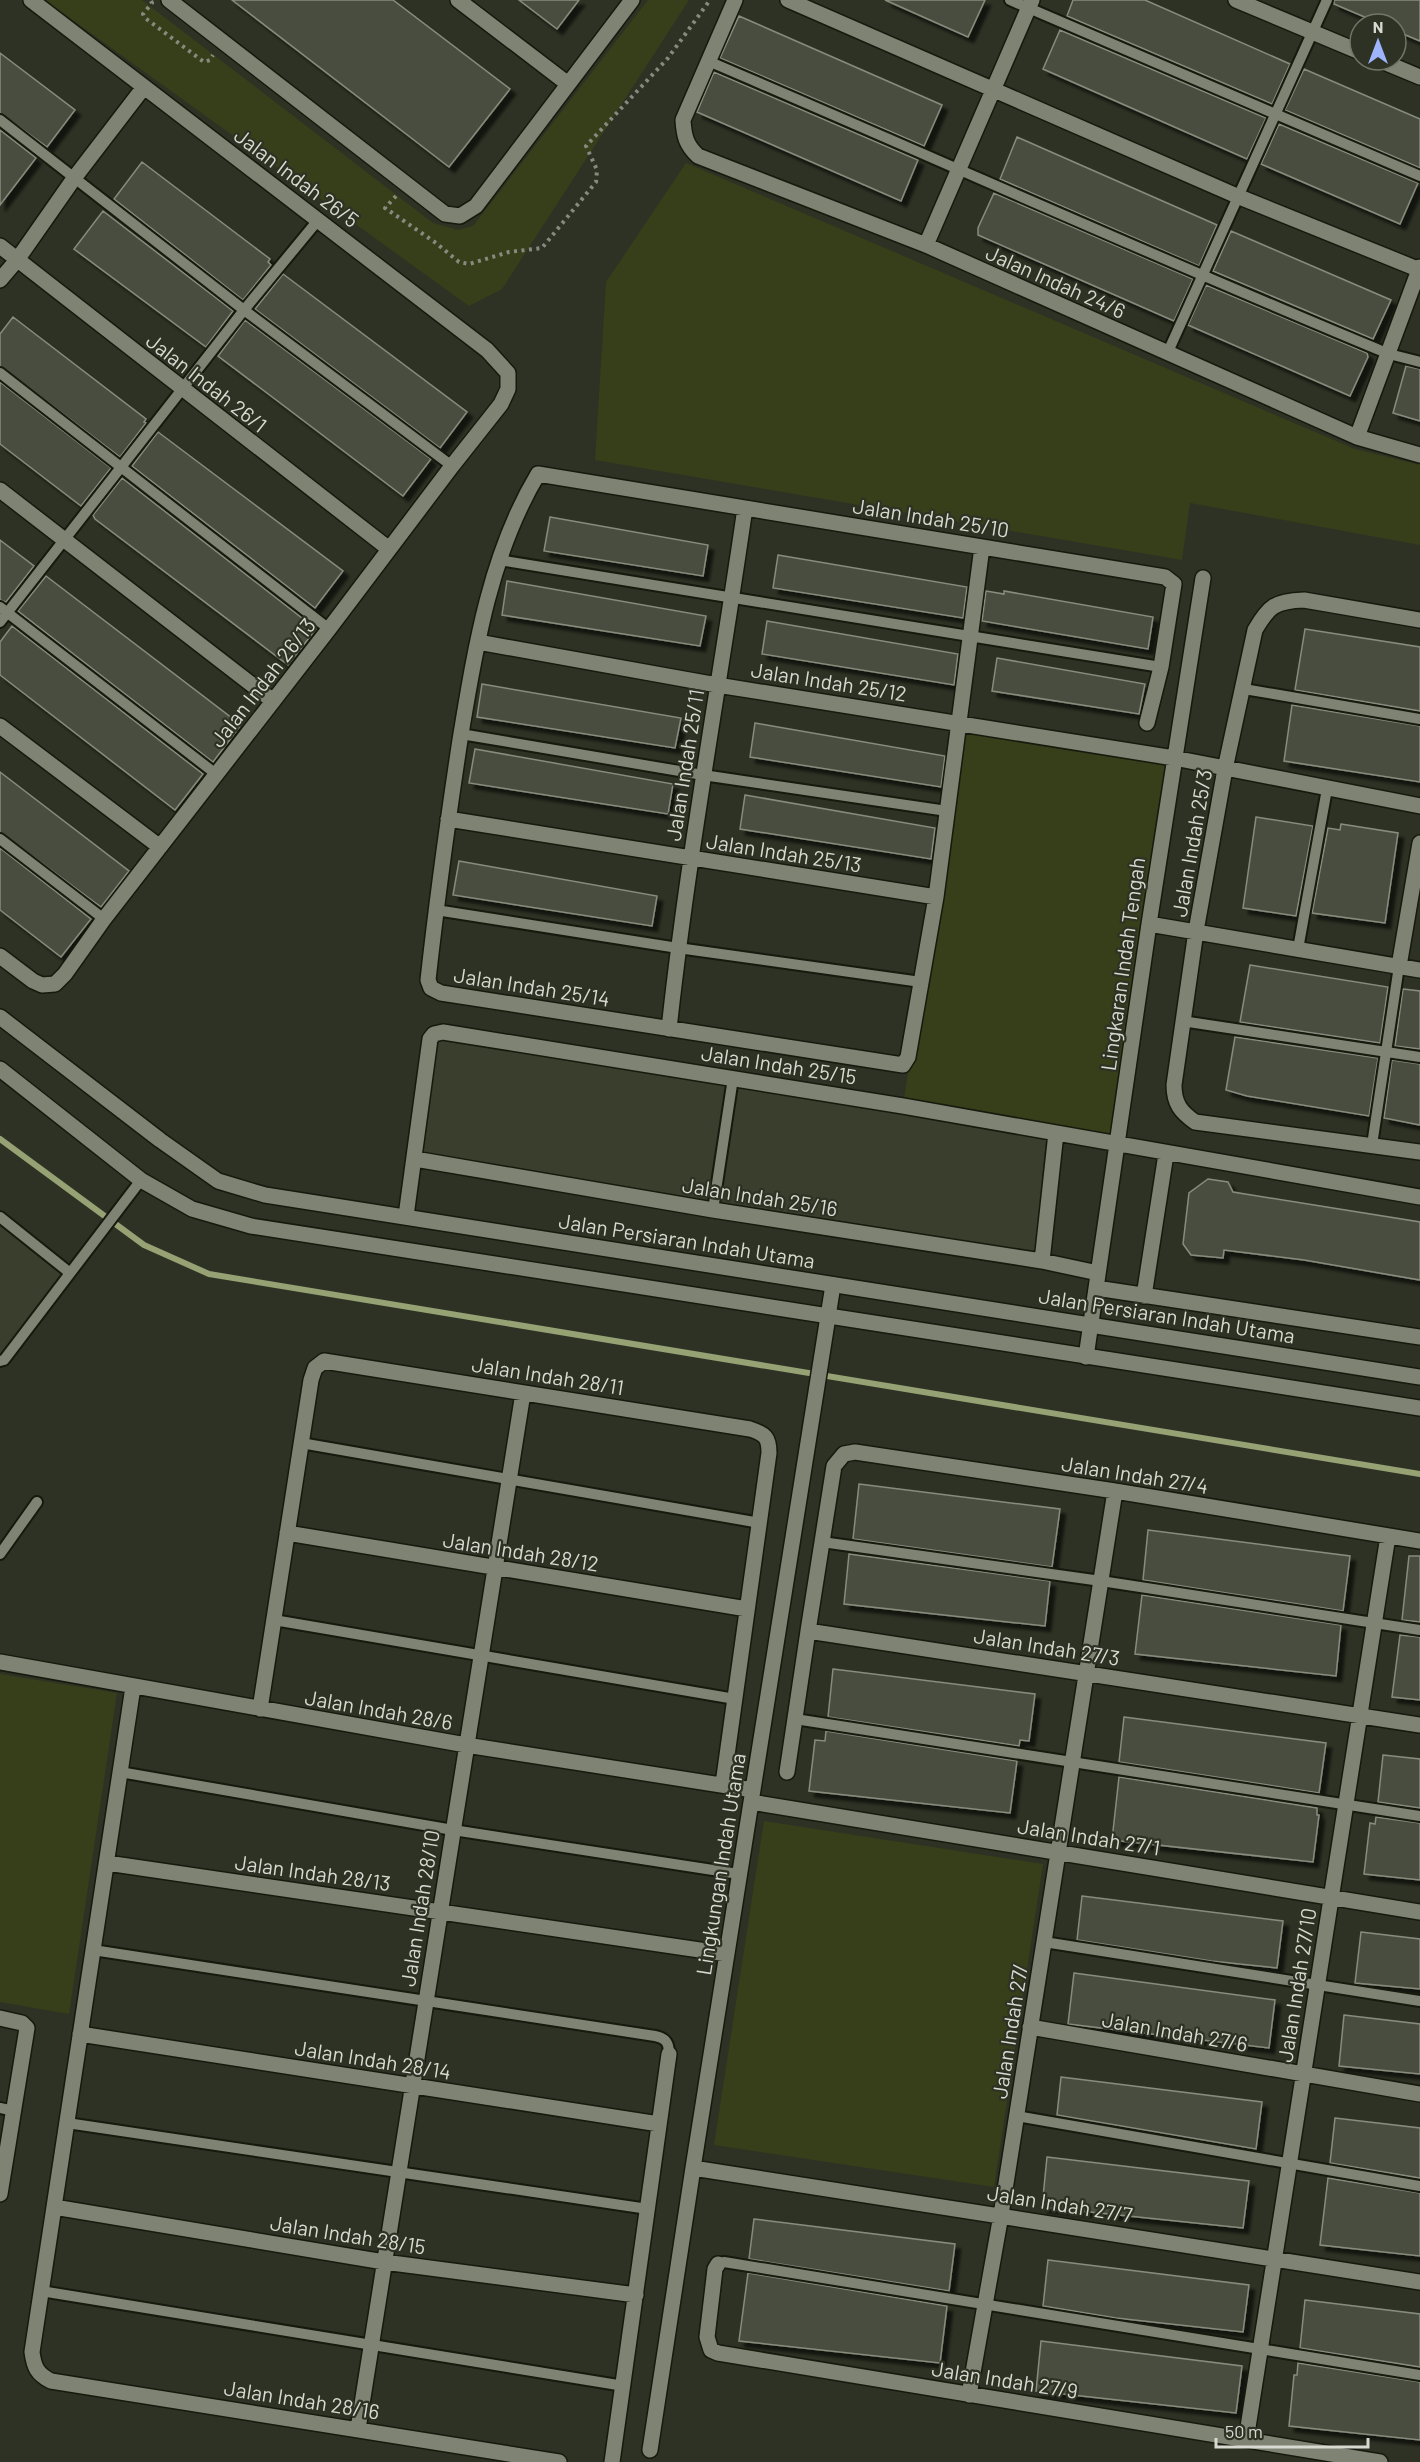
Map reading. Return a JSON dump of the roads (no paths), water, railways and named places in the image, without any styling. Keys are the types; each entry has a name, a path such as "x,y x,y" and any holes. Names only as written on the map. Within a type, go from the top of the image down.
{"street":[{"name":"Jalan Indah 26/5","path":"31,0 319,219 498,360 507,373 507,389 501,404"},
{"path":"169,0 445,214 460,216 476,206 632,0"},
{"path":"458,0 568,84"},
{"path":"708,61 735,0"},
{"path":"788,0 1237,196 1420,268 1357,436"},
{"path":"1236,0 1348,47"},
{"path":"926,245 1030,4"},
{"name":"Jalan Indah 24/6","path":"708,61 683,120 688,147 698,156 926,245 1167,354 1357,436 1420,454"},
{"path":"0,279 17,260 75,177 144,87"},
{"name":"Jalan Indah 26/1","path":"0,246 389,549"},
{"name":"Jalan Indah 26/13","path":"0,956 33,981 42,985 55,984 65,974 104,920 501,404"},
{"name":"Jalan Indah 25/10","path":"538,474 1165,577 1174,584 1161,667 1147,723"},
{"name":"Jalan Indah 25/14","path":"538,474 522,503 499,560 474,652 436,910 428,980 431,988 441,993 903,1065 908,1057 921,982"},
{"path":"0,490 273,701"},
{"name":"Jalan Indah 25/11","path":"669,1029 678,948 703,775 745,508"},
{"path":"921,982 936,897 982,547"},
{"name":"Lingkaran Indah Tengah","path":"1086,1357 1149,924 1203,578"},
{"name":"Jalan Indah 25/3","path":"1372,1145 1196,1122 1181,1112 1174,1098 1182,1021 1196,931 1225,769 1255,630 1266,612 1275,604 1304,600 1420,620"},
{"name":"Jalan Indah 25/12","path":"478,642 717,685 1174,758 1420,806"},
{"path":"0,726 160,847"},
{"name":"Jalan Indah 25/13","path":"448,819 936,897"},
{"path":"1399,966 1420,843"},
{"path":"1149,924 1420,970"},
{"name":"Jalan Persiaran Indah Utama","path":"0,1017 160,1140 218,1181 265,1195 1420,1377"},
{"name":"Jalan Indah 25/15","path":"415,1159 430,1039 434,1034 443,1032 733,1078 1420,1197"},
{"path":"0,1069 141,1180 192,1209 251,1226 1420,1408"},
{"path":"1042,1261 1056,1133"},
{"path":"1372,1145 1420,1152"},
{"path":"1144,1296 1166,1154"},
{"path":"406,1216 415,1159"},
{"name":"Jalan Indah 25/16","path":"415,1159 713,1210 1042,1261 1144,1296 1420,1337"},
{"name":"Lingkungan Indah Utama","path":"650,2450 833,1285"},
{"name":"Jalan Indah 28/11","path":"301,1443 311,1380 315,1368 324,1361 739,1427 764,1434 769,1441 760,1524"},
{"name":"Jalan Indah 28/10","path":"358,2429 523,1393"},
{"path":"260,1709 301,1443"},
{"name":"Jalan Indah 27/4","path":"822,1542 834,1466 844,1454 855,1452 1115,1491 1420,1541"},
{"name":"Jalan Indah 27/","path":"969,2395 1001,2216 1115,1491"},
{"path":"723,1784 760,1524"},
{"name":"Jalan Indah 28/12","path":"287,1533 747,1609"},
{"name":"Jalan Indah 27/10","path":"1246,2440 1388,1536"},
{"path":"787,1772 822,1542"},
{"name":"Jalan Indah 27/3","path":"808,1631 1420,1725"},
{"name":"Jalan Indah 28/6","path":"0,1662 466,1745 723,1784 752,1796"},
{"path":"41,2291 133,1687"},
{"name":"Jalan Indah 27/1","path":"752,1796 1058,1852 1420,1912"},
{"name":"Jalan Indah 28/13","path":"107,1863 727,1954"},
{"path":"0,2018 22,2023 27,2028 7,2110 0,2194"},
{"name":"Jalan Indah 27/6","path":"1030,2028 1420,2094"},
{"name":"Jalan Indah 28/14","path":"80,2034 659,2124"},
{"path":"612,2462 669,2054"},
{"name":"Jalan Indah 27/7","path":"693,2168 1420,2282"},
{"name":"Jalan Indah 28/15","path":"54,2207 384,2262 636,2295"},
{"name":"Jalan Indah 27/9","path":"718,2264 715,2269 707,2337 711,2350 718,2353 1380,2462"},
{"name":"Jalan Indah 28/16","path":"41,2291 32,2352 34,2364 40,2376 51,2381 559,2462"}],"lane":[{"path":"1010,0 1030,4 1420,176"},
{"path":"1167,354 1327,0"},
{"path":"708,61 960,168 1202,277 1389,354 1420,362"},
{"path":"0,120 244,310 452,466"},
{"path":"216,774 2,614 64,540 244,310 319,219"},
{"path":"0,373 329,629"},
{"path":"499,560 1161,667"},
{"path":"1244,689 1420,719"},
{"path":"461,734 703,775 947,812"},
{"path":"1298,949 1327,789"},
{"path":"0,839 104,920"},
{"path":"436,910 678,948 921,982"},
{"path":"1372,1145 1384,1052 1399,966"},
{"path":"1182,1021 1420,1057"},
{"path":"713,1210 733,1078"},
{"path":"0,1361 4,1360 141,1180"},
{"path":"0,1217 70,1273"},
{"path":"301,1443 760,1524"},
{"path":"0,1554 37,1502"},
{"path":"822,1542 1101,1581 1420,1630"},
{"path":"274,1620 735,1699"},
{"path":"795,1719 1420,1816"},
{"path":"120,1772 453,1830 739,1874"},
{"path":"1044,1942 1420,2001"},
{"path":"93,1950 426,1999 663,2038 669,2044 669,2054"},
{"path":"1016,2116 1420,2186"},
{"path":"67,2123 648,2210"},
{"path":"718,2264 724,2262 1420,2375"},
{"path":"41,2291 624,2386"}],"waterway":[{"path":"0,1139 144,1245 209,1274 1420,1474"}]}
